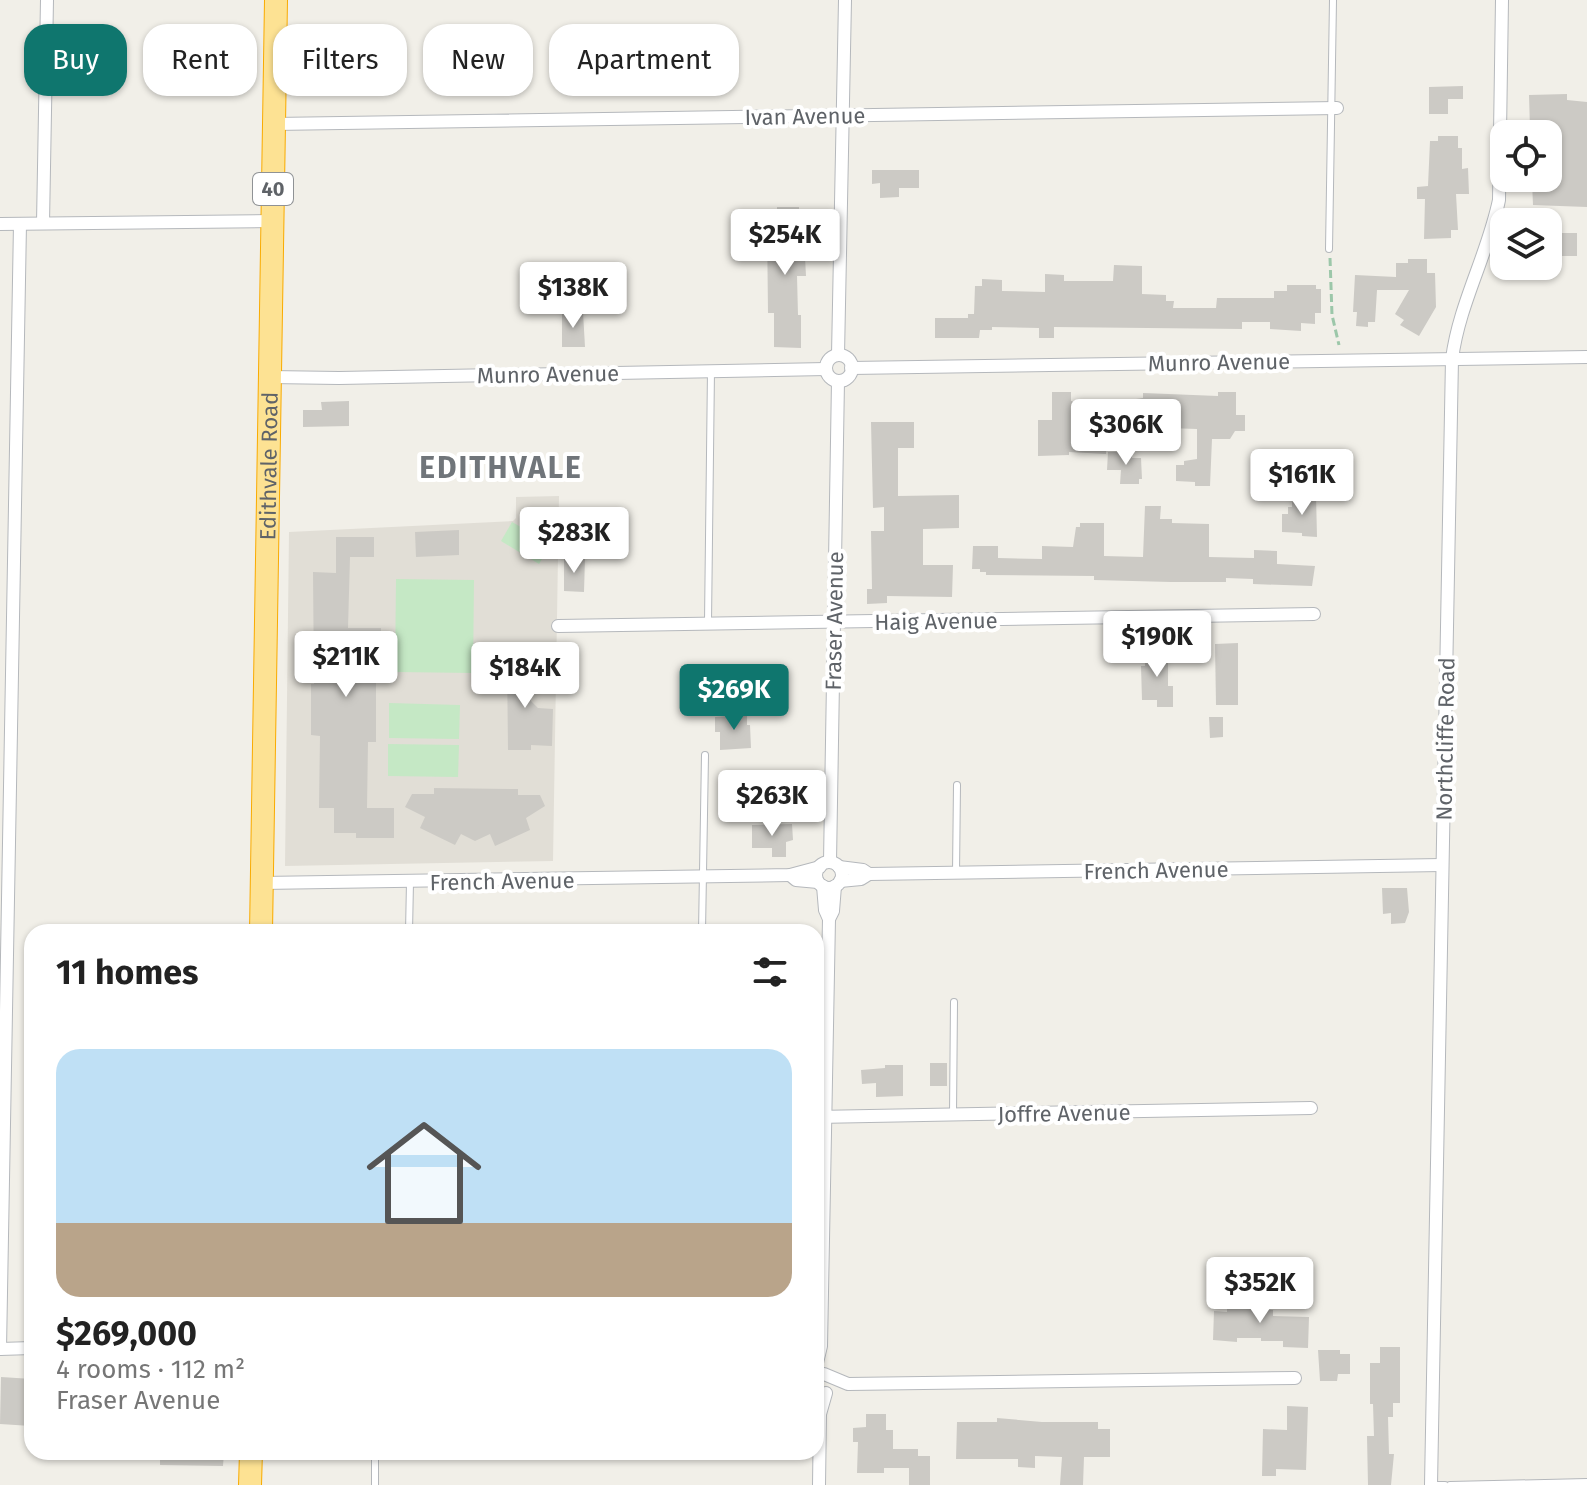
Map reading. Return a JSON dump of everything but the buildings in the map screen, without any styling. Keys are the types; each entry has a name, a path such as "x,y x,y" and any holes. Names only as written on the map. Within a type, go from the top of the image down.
{"highway":[{"name":"Edithvale Road","path":"261,924 276,0"},
{"path":"250,1485 251,1460"}],"street":[{"path":"43,223 47,0"},
{"path":"838,355 845,0"},
{"name":"Northcliffe Road","path":"1431,1485 1452,359 1454,339 1499,200 1502,0"},
{"name":"Ivan Avenue","path":"274,124 1334,108"},
{"path":"0,224 272,221"},
{"path":"20,224 0,1349 24,1348"},
{"path":"838,355 849,360 851,368 846,378 838,381 830,377 826,369 829,360 838,355"},
{"name":"Munro Avenue","path":"851,368 1587,357"},
{"name":"Munro Avenue","path":"270,377 383,378 826,369"},
{"name":"Fraser Avenue","path":"830,865 838,381"},
{"name":"Haig Avenue","path":"558,626 1314,614"},
{"path":"824,1043 829,919 825,910 829,884 842,875 830,865 817,874 829,884"},
{"name":"French Avenue","path":"262,883 790,875 830,865 863,870 869,874"},
{"name":"French Avenue","path":"790,875 796,880 829,884 861,879 869,874 1442,865"},
{"name":"Joffre Avenue","path":"824,1117 1311,1108"},
{"path":"824,1386 1295,1378"},
{"path":"819,1460 819,1485"}],"lane":[{"path":"1329,249 1334,108 1333,0"},
{"path":"708,623 711,370"},
{"path":"702,924 705,755"},
{"path":"956,873 957,785"},
{"path":"409,924 410,882"},
{"path":"953,1115 954,1002"},
{"path":"375,1460 375,1485"},
{"path":"1431,1485 1587,1482"}],"path":[{"path":"1329,249 1332,315 1339,345"}],"shaded area":[{"path":"559,496 553,861 285,866 289,532 513,521 516,518 516,497"}],"green space":[{"path":"512,522 551,544 539,564 501,541"},
{"path":"396,579 474,580 473,673 395,672"},
{"path":"389,703 460,705 459,739 389,738"},
{"path":"388,744 459,745 458,777 388,776"}],"district":[{"name":"EDITHVALE","path":"501,468"}]}
